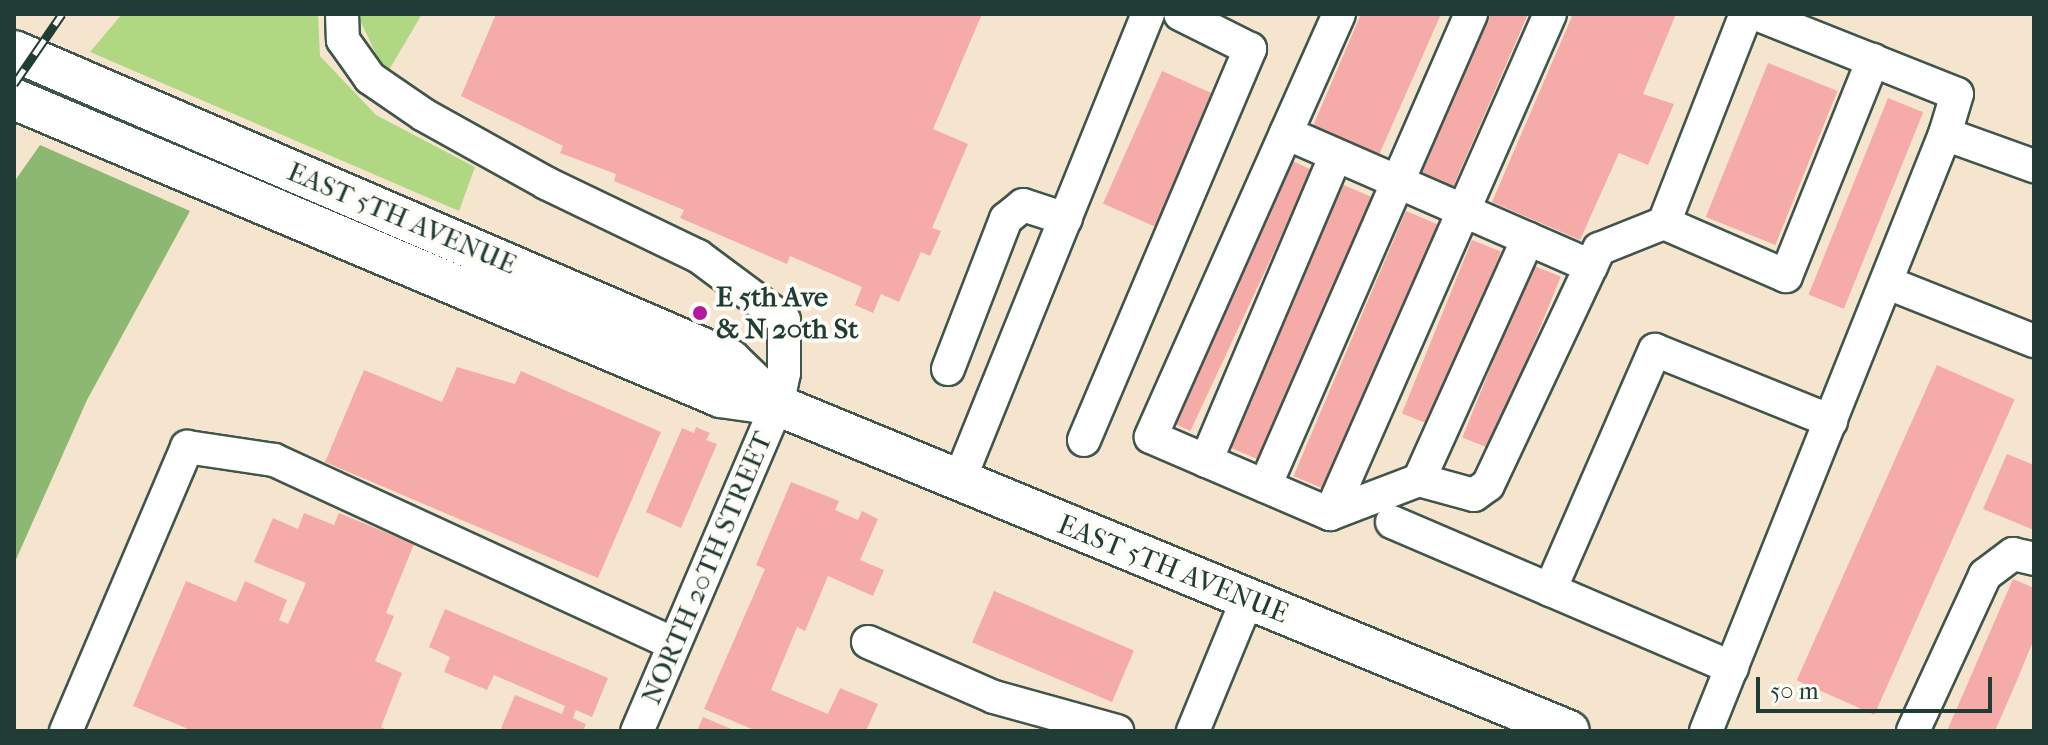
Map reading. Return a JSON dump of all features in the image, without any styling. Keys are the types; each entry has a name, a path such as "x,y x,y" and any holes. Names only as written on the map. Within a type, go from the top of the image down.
{"main road":[{"name":"EAST 5TH AVENUE","path":"14,51 730,360 777,405"},
{"name":"EAST 5TH AVENUE","path":"14,99 721,397 777,405 1569,731"}],"street":[{"name":"NORTH 20TH STREET","path":"342,14 343,40 370,78 424,115 546,183 698,256 784,320 784,373 777,405 637,731"},
{"path":"959,481 1148,14"},
{"path":"1084,440 1250,49 1180,14"},
{"path":"1339,14 1151,437 1330,514 1419,480 1474,495 1488,485 1599,249 1664,223 1786,276 1873,60"},
{"path":"1265,486 1471,14"},
{"path":"1330,514 1550,14"},
{"path":"1664,223 1746,14"},
{"path":"1706,731 1888,283 1945,134 1957,94 1756,14"},
{"path":"1286,133 1591,266"},
{"path":"1945,134 2034,166"},
{"path":"1206,461 1336,155"},
{"path":"948,369 1006,219 1023,205 1066,219"},
{"path":"1419,480 1528,239"},
{"path":"1888,283 2034,341"},
{"path":"1550,590 1655,350 1831,421"},
{"path":"66,731 187,447 274,460 674,644"},
{"path":"1392,522 1732,668"},
{"path":"1913,731 1985,575 2013,554 2034,559"},
{"path":"1193,731 1247,600"},
{"path":"868,642 994,697 1117,731"}],"green space":[{"path":"122,14 318,14 320,56 376,115 475,167 459,211 90,52"},
{"path":"357,14 422,14 386,75"},
{"path":"40,145 190,211 87,400 14,564 14,182"}],"building":[{"path":"496,14 982,14 933,129 968,144 932,228 941,231 930,256 921,252 899,302 881,294 873,313 855,305 862,287 790,256 787,264 680,218 684,210 614,181 616,174 560,153 563,146 461,96"},
{"path":"1361,14 1441,14 1379,155 1313,126"},
{"path":"1487,14 1528,14 1453,187 1421,173"},
{"path":"1573,14 1676,14 1643,94 1674,104 1648,165 1619,153 1580,240 1492,202"},
{"path":"1768,63 1838,91 1775,245 1706,217"},
{"path":"1162,71 1214,94 1155,227 1103,203"},
{"path":"1888,98 1923,112 1844,309 1809,295"},
{"path":"1284,157 1312,170 1190,431 1162,418"},
{"path":"1341,184 1376,199 1264,462 1229,447"},
{"path":"1406,211 1442,226 1329,491 1293,476"},
{"path":"1472,240 1501,252 1431,425 1402,413"},
{"path":"1532,265 1561,277 1491,449 1462,437"},
{"path":"1937,365 2015,400 1874,715 1797,680"},
{"path":"457,367 515,384 521,371 661,432 598,578 325,462 364,370 442,402"},
{"path":"696,427 710,433 706,440 717,444 681,528 646,512 682,428 694,433"},
{"path":"2007,454 2034,465 2034,530 1983,509"},
{"path":"791,482 839,501 835,510 858,520 862,511 878,519 860,560 884,570 873,596 828,576 805,631 797,627 771,690 828,714 840,688 878,704 866,731 757,731 704,709 765,569 756,565"},
{"path":"304,513 334,525 339,513 414,544 386,613 394,616 375,661 402,673 381,727 389,731 193,731 133,706 186,581 236,602 245,581 287,600 279,620 288,624 306,583 254,562 273,518 298,529"},
{"path":"2013,579 2034,588 2034,639 1995,731 1947,731"},
{"path":"994,591 1134,650 1112,702 972,643"},
{"path":"445,609 608,678 592,717 576,710 573,718 586,724 583,731 500,731 515,695 562,714 565,706 494,675 487,690 444,672 450,657 429,647"},
{"path":"703,717 736,731 697,731"}],"railway":[{"path":"14,84 62,14"}],"place":[{"name":"E 5th Ave & N 20th St","path":"700,313"}]}
